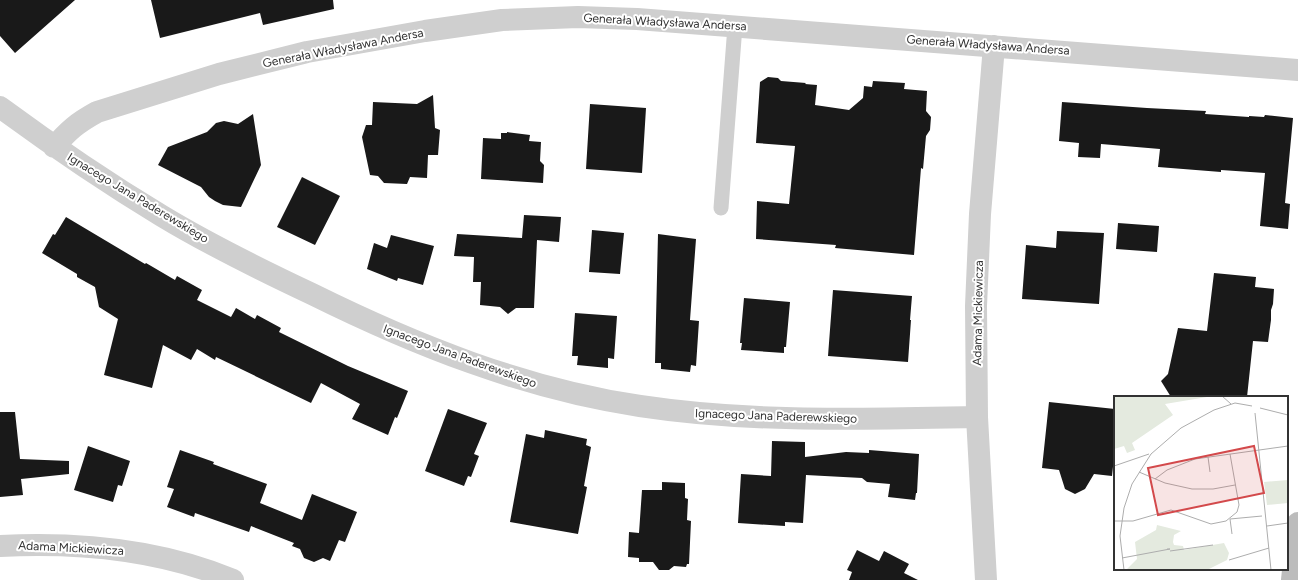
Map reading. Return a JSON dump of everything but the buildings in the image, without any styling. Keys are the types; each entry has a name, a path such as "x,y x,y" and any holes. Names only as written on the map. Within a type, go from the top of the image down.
{"street":[{"name":"Generała Władysława Andersa","path":"54,147 70,129 81,120 97,112 219,74 308,52 425,31 502,20 578,17 637,19 1298,70"},
{"name":"Adama Mickiewicza","path":"986,580 977,417 976,306 980,214 994,46"},
{"name":"Ignacego Jana Paderewskiego","path":"0,107 54,147 163,217 248,263 370,323 468,361 555,390 638,406 711,415 834,419 977,417"},
{"path":"1292,580 1298,523"},
{"name":"Adama Mickiewicza","path":"0,546 37,544 112,548 165,557 233,580"}],"lane":[{"path":"722,208 735,26"}]}
